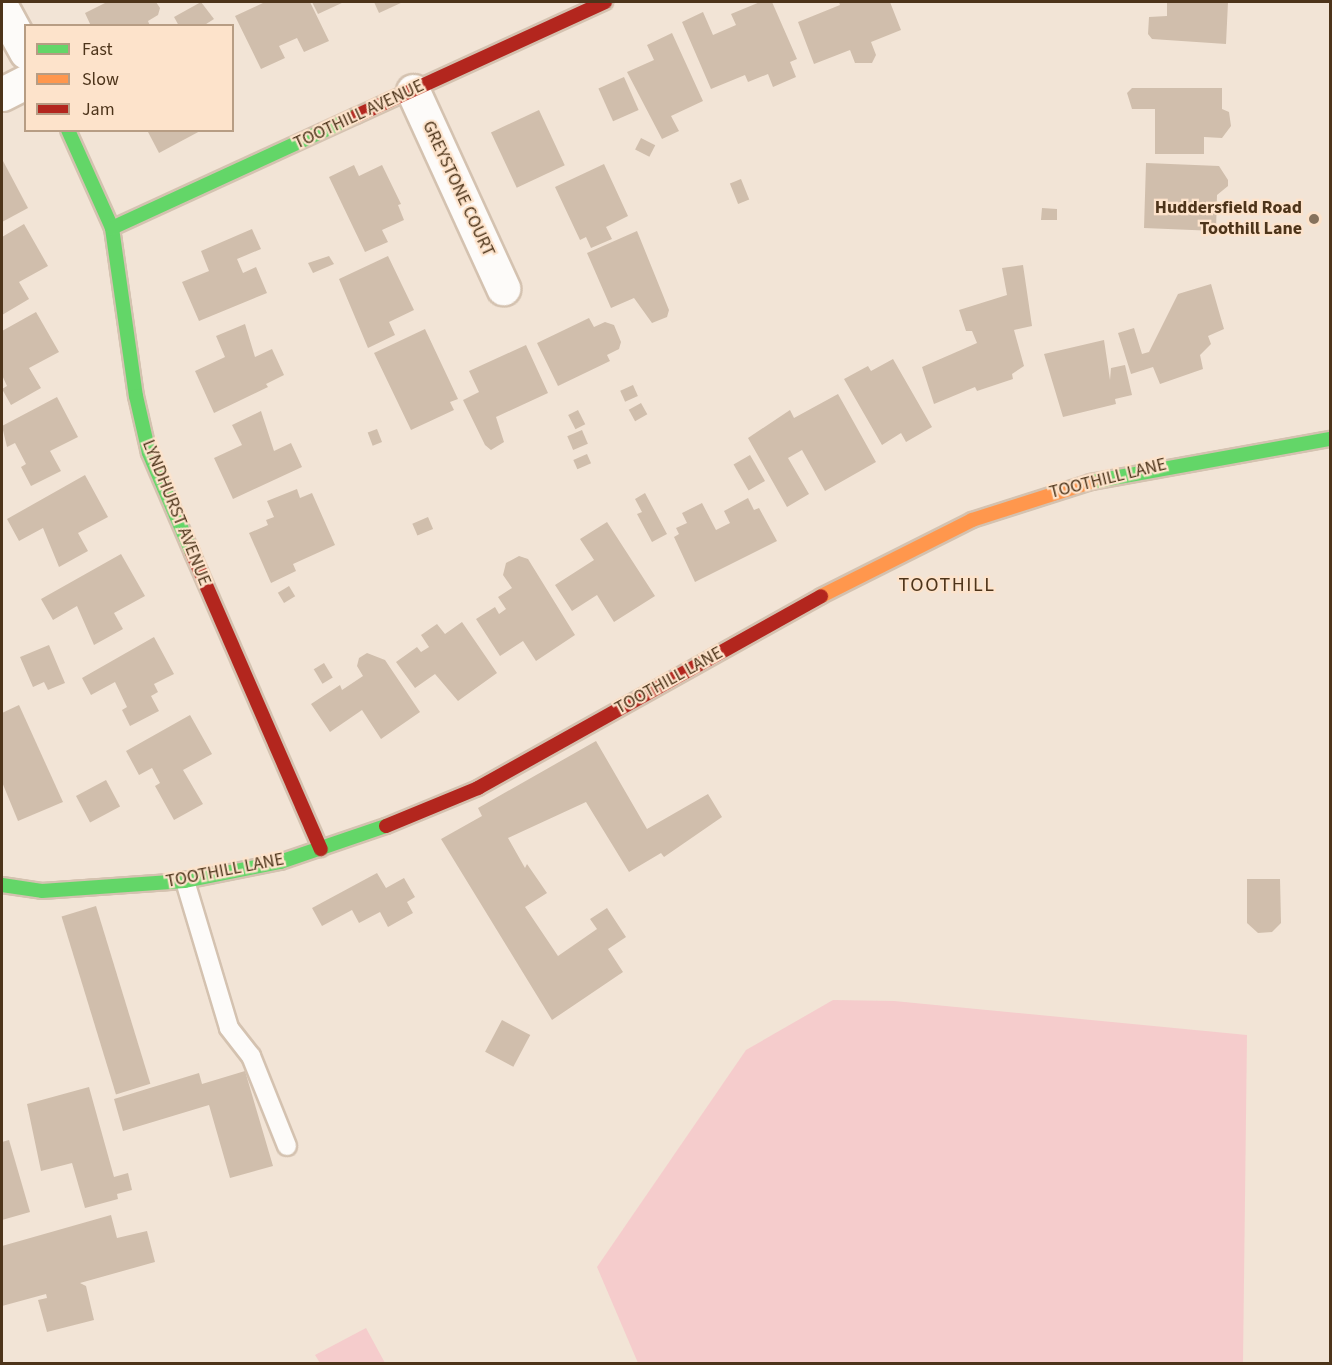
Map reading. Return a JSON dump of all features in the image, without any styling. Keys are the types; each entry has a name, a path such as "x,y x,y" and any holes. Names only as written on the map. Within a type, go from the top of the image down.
{"street":[{"name":"TOOTHILL AVENUE","path":"112,228 605,2"},
{"path":"2,8 24,48"},
{"path":"2,94 24,83"},
{"name":"GREYSTONE COURT","path":"413,91 503,288"},
{"name":"LYNDHURST AVENUE","path":"69,132 112,228 136,396 149,453 321,849"},
{"name":"TOOTHILL LANE","path":"2,885 42,891 185,881 280,862 321,849 423,813 478,788 810,602 972,520 1113,475 1330,439"}],"lane":[{"path":"185,881 229,1028 251,1056 287,1146"}],"shaded area":[{"path":"833,1000 894,1001 1247,1035 1243,1363 638,1363 597,1267 746,1050"},
{"path":"366,1328 385,1363 320,1363 315,1355"}],"building":[{"path":"107,2 156,2 160,8 158,15 148,21 149,24 90,24 85,13"},
{"path":"201,2 214,19 206,24 178,24 174,17"},
{"path":"265,2 310,2 329,41 304,52 297,38 279,46 285,58 261,69 235,16"},
{"path":"312,2 344,2 318,14"},
{"path":"374,2 403,2 379,13"},
{"path":"760,2 772,2 797,59 790,62 796,77 773,87 768,74 748,82 745,75 711,89 682,22 703,12 713,35 736,25 731,14"},
{"path":"839,2 890,2 901,30 871,42 876,55 872,63 855,63 850,50 814,64 798,22 840,5"},
{"path":"1167,2 1228,2 1226,44 1152,39 1148,34 1149,17 1167,16"},
{"path":"672,33 703,101 671,116 679,131 662,139 627,72 654,60 647,45"},
{"path":"624,77 639,110 613,121 598,88"},
{"path":"1132,88 1222,88 1222,109 1229,112 1231,126 1222,138 1204,137 1204,154 1155,154 1155,109 1132,109 1127,93"},
{"path":"539,110 565,165 517,188 491,132"},
{"path":"148,132 198,132 159,153"},
{"path":"641,138 655,145 649,157 635,150"},
{"path":"2,159 28,208 2,222"},
{"path":"1146,163 1219,166 1228,180 1228,186 1217,195 1216,231 1144,228"},
{"path":"604,164 628,216 606,227 612,239 591,248 586,237 580,240 555,187"},
{"path":"354,165 359,176 382,165 401,204 398,205 404,220 382,230 388,242 365,252 329,177"},
{"path":"741,179 749,199 738,204 730,183"},
{"path":"1042,208 1057,209 1057,220 1041,220"},
{"path":"24,224 48,266 19,282 29,299 2,315 2,237"},
{"path":"252,229 261,249 237,259 243,273 256,267 267,293 199,321 182,282 209,271 201,251"},
{"path":"637,231 669,310 667,317 652,323 634,298 611,308 587,253"},
{"path":"329,256 334,264 313,273 308,263"},
{"path":"388,256 414,310 389,322 395,335 368,348 339,279"},
{"path":"1023,265 1032,326 1014,330 1024,366 1012,374 1013,379 977,391 975,387 934,404 922,367 977,343 972,331 966,331 959,310 1007,295 1002,268"},
{"path":"1211,284 1224,329 1208,336 1211,344 1200,355 1203,369 1160,384 1153,367 1131,374 1118,333 1134,328 1142,354 1149,352 1178,294"},
{"path":"36,312 59,352 29,368 41,388 11,405 2,389 7,386 2,375 2,331"},
{"path":"589,318 594,327 605,322 614,325 621,342 619,349 607,355 610,361 558,386 537,343"},
{"path":"245,324 255,357 272,349 284,375 266,384 268,387 214,413 195,371 225,357 216,336"},
{"path":"425,329 458,399 450,402 454,410 411,430 374,353"},
{"path":"1104,340 1110,380 1111,368 1125,365 1132,395 1115,399 1116,404 1063,417 1044,354"},
{"path":"526,345 548,393 496,417 504,442 491,450 485,445 463,400 479,392 469,371"},
{"path":"893,359 932,427 906,442 901,433 882,445 844,379 868,366 871,371"},
{"path":"633,385 638,396 625,402 620,391"},
{"path":"838,394 876,462 825,491 802,450 788,458 809,494 787,507 748,438 790,410 794,418"},
{"path":"57,397 78,437 50,451 61,471 31,486 21,467 26,464 15,443 7,447 2,426"},
{"path":"641,403 647,414 635,421 629,410"},
{"path":"578,410 585,424 575,429 568,415"},
{"path":"261,411 274,451 291,443 302,467 233,499 214,458 242,445 232,425"},
{"path":"377,429 382,442 373,446 368,433"},
{"path":"582,430 588,444 573,450 567,436"},
{"path":"587,454 591,463 577,469 573,460"},
{"path":"750,455 765,481 749,490 734,465"},
{"path":"85,475 108,517 78,533 88,551 59,567 43,528 19,541 7,519"},
{"path":"297,489 300,498 312,493 335,545 293,564 296,571 271,583 249,533 268,525 266,520 274,517 267,501"},
{"path":"645,493 667,534 652,542 637,514 642,512 635,499"},
{"path":"748,498 754,510 759,508 777,541 695,582 674,537 679,534 676,528 687,523 682,513 702,503 716,530 730,523 724,511"},
{"path":"428,517 433,529 417,536 412,524"},
{"path":"607,522 655,596 614,622 597,595 572,611 555,585 594,560 580,539"},
{"path":"121,554 145,596 114,613 123,629 94,645 77,606 53,620 41,599"},
{"path":"519,556 528,559 575,635 536,661 523,641 500,656 476,619 495,607 499,614 506,609 498,597 512,588 503,575 506,563"},
{"path":"289,586 295,596 284,603 278,593"},
{"path":"462,622 497,673 458,701 435,674 415,688 396,662 417,647 421,652 429,647 421,635 437,624 445,634"},
{"path":"154,637 174,674 154,684 158,692 151,696 159,711 130,726 122,710 127,707 115,682 91,695 82,678"},
{"path":"49,645 65,683 48,690 44,682 33,687 20,657"},
{"path":"367,653 385,660 420,712 381,739 362,710 330,732 311,704 340,685 342,690 363,676 357,666 359,658"},
{"path":"324,663 333,678 322,684 314,669"},
{"path":"19,705 63,802 18,821 2,782 2,713"},
{"path":"190,715 212,754 183,770 203,804 174,820 155,786 160,783 152,768 139,775 126,751"},
{"path":"596,741 647,829 708,794 722,817 664,857 661,853 629,872 586,802 508,838 525,868 527,864 547,893 525,907 558,956 597,929 590,919 607,908 626,937 608,949 623,972 552,1020 441,839 482,816 478,808"},
{"path":"106,780 120,806 90,822 76,796"},
{"path":"377,873 386,888 404,878 415,897 407,902 413,913 388,927 380,912 359,923 352,910 322,926 312,908"},
{"path":"1247,879 1280,879 1281,923 1272,932 1258,933 1247,923"},
{"path":"96,906 150,1084 116,1094 62,917"},
{"path":"502,1020 530,1035 513,1067 485,1052"},
{"path":"245,1071 273,1166 230,1178 209,1105 123,1131 114,1099 199,1073 202,1084"},
{"path":"89,1087 114,1177 128,1173 132,1190 117,1194 118,1199 85,1208 72,1163 41,1171 27,1104"},
{"path":"9,1140 30,1212 2,1220 2,1142"},
{"path":"111,1215 117,1238 147,1231 155,1262 80,1283 86,1286 94,1320 47,1332 38,1300 47,1298 46,1294 2,1306 2,1246"}],"traffic: fast":[{"path":"112,228 356,116"},
{"path":"69,132 112,228 136,396 149,453 192,553"},
{"path":"1091,482 1330,439"},
{"path":"2,885 42,891 185,881 280,862 386,826"}],"traffic: slow":[{"path":"821,596 972,520 1091,482"}],"traffic: jam":[{"path":"356,116 605,2"},
{"path":"192,553 321,849"},
{"path":"386,826 478,788 821,596"}],"place":[{"name":"Huddersfield Road Toothill Lane","path":"1314,219"}],"district":[{"name":"TOOTHILL","path":"947,585"}]}
